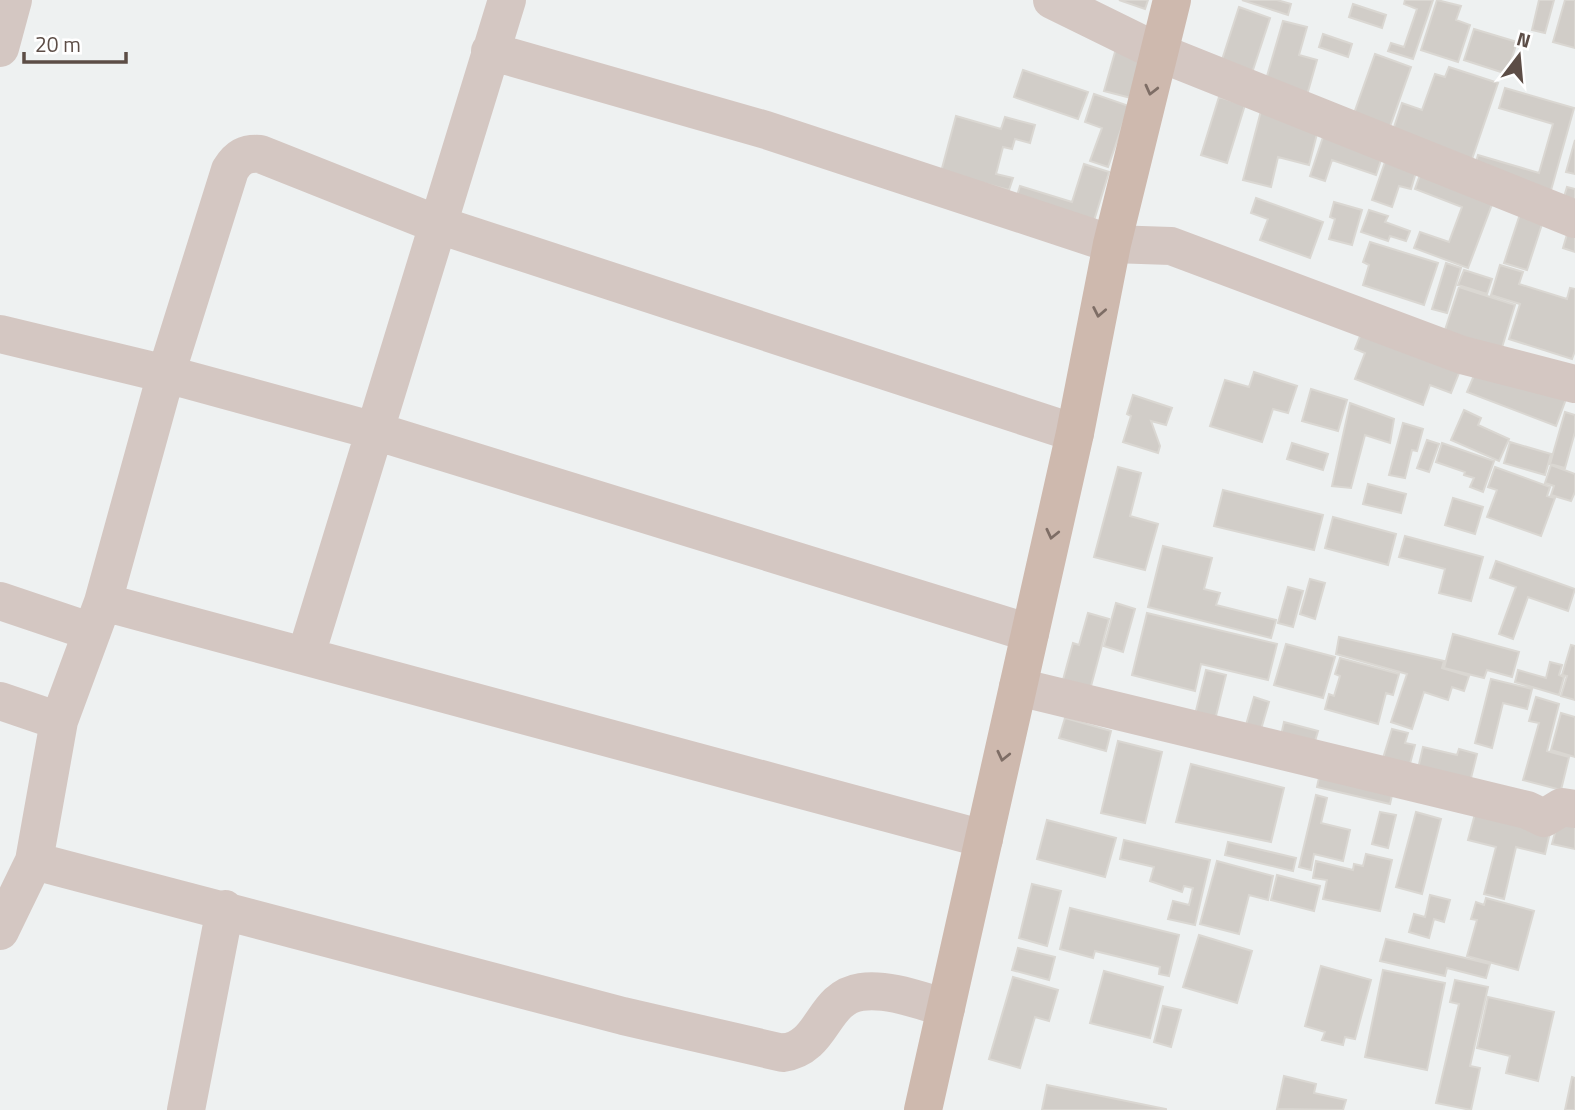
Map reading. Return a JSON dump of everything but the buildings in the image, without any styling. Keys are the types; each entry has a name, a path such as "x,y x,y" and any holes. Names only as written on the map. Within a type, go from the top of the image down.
{"main road":[{"path":"923,1110 1075,433 1112,244 1172,0"}],"street":[{"path":"0,48 13,0"},
{"path":"306,655 507,0"},
{"path":"1052,0 1160,53 1575,219"},
{"path":"490,51 766,130 1112,244 1171,246 1462,355 1575,384"},
{"path":"0,931 34,861 58,721 97,617 166,374 230,170 236,160 247,153 260,154 439,225 1075,433"},
{"path":"0,334 166,374 375,431 1030,633"},
{"path":"0,601 306,655 984,839"},
{"path":"1018,687 1527,810 1545,818 1562,807 1575,809"},
{"path":"0,702 58,721"},
{"path":"34,861 225,909 623,1016 783,1053 799,1051 810,1041 834,1007 845,997 862,992 886,993 947,1008"},
{"path":"186,1110 225,909"}]}
